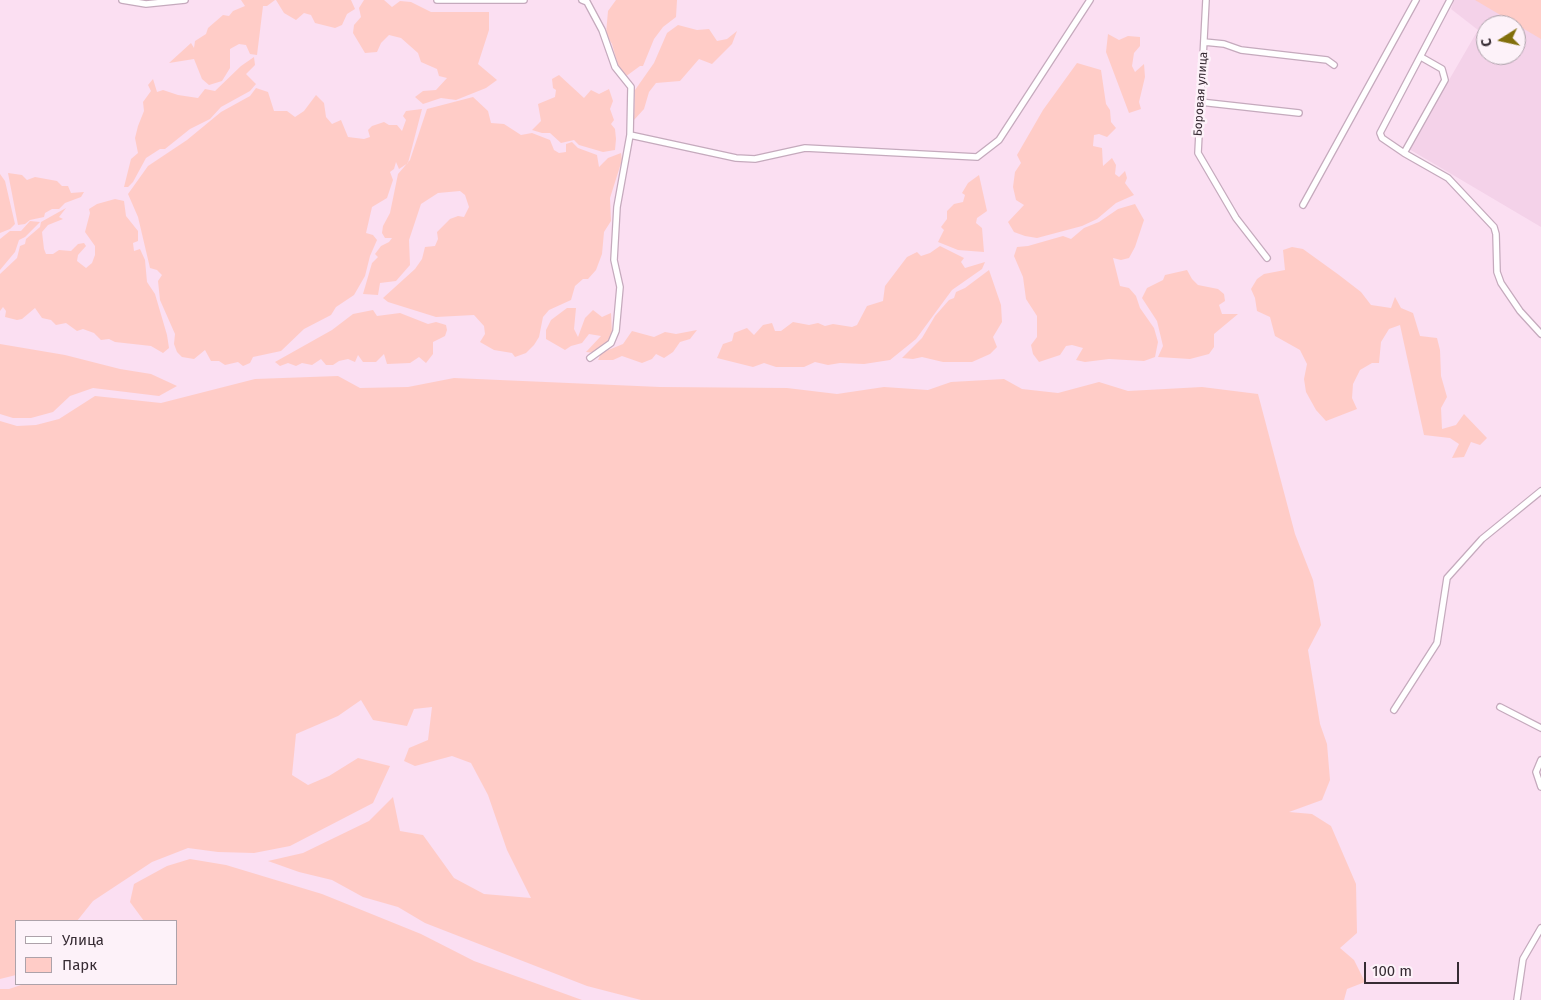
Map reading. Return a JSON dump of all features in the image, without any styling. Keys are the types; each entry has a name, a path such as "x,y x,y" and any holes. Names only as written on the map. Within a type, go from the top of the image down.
{"street":[{"path":"122,0 146,4 185,0"},
{"path":"438,0 524,0"},
{"path":"582,0 587,2 602,30 615,67 631,88 630,135 617,207 614,260 620,287 616,330 612,343 590,358"},
{"path":"630,135 736,158 755,159 805,148 977,157 999,140 1090,0"},
{"name":"Боровая улица","path":"1206,0 1198,130 1200,159 1236,218 1267,258"},
{"path":"1303,205 1416,0"},
{"path":"1450,0 1380,133 1382,138 1404,153 1448,178 1494,227 1498,272 1501,283 1512,300 1541,334"},
{"path":"1204,42 1224,44 1241,50 1327,60 1334,65"},
{"path":"1404,153 1445,80 1445,74 1442,69 1421,57"},
{"path":"1200,102 1299,113"},
{"path":"1394,710 1437,643 1446,578 1482,539 1541,491"},
{"path":"1500,707 1541,728"},
{"path":"1541,760 1536,772 1541,787"},
{"path":"1517,1000 1522,959 1541,928"}],"shaded area":[{"path":"1454,0 1541,0 1541,227 1409,149 1476,33 1476,65 1526,65 1526,15 1476,15 1476,28 1451,9"}],"green space":[{"path":"241,0 275,0 267,6 263,6 257,55 250,54 246,45 239,44 230,49 230,68 222,81 209,85 202,79 194,59 169,63 191,43 194,48 195,41 206,34 208,28 223,15 229,16 233,11 245,6"},
{"path":"276,0 351,0 355,9 347,14 342,25 335,28 315,23 311,15 304,13 296,20 284,13"},
{"path":"364,0 384,0 392,7 400,1 411,2 431,12 489,12 489,30 478,64 497,80 486,88 456,100 441,98 423,104 415,97 423,91 436,90 447,78 439,76 437,69 421,62 418,53 401,38 389,35 381,43 377,52 365,53 353,33 354,25 361,17 359,8"},
{"path":"616,0 677,0 676,17 663,27 654,39 643,66 640,66 625,77 619,69 612,44 606,34 608,11"},
{"path":"1475,0 1541,0 1541,39 1526,30 1526,15 1500,15"},
{"path":"678,25 697,30 709,29 717,41 727,39 737,31 732,44 712,64 699,59 680,81 656,83 649,92 644,109 634,120 635,90 654,63 667,33"},
{"path":"1108,34 1119,40 1128,36 1140,37 1140,46 1134,53 1132,66 1135,72 1144,64 1145,77 1139,102 1141,109 1129,113 1106,52"},
{"path":"254,57 255,65 246,74 256,84 250,91 221,107 210,119 190,129 165,149 160,149 146,158 133,182 128,187 124,187 131,159 138,153 135,138 144,111 143,102 151,91 148,85 153,79 157,92 163,90 178,95 198,98 205,89 215,91 241,66"},
{"path":"1077,63 1101,70 1106,104 1110,110 1111,122 1116,128 1107,137 1099,134 1094,135 1093,146 1102,148 1103,166 1112,158 1116,165 1115,174 1119,177 1125,171 1127,178 1125,183 1134,195 1116,203 1097,219 1082,226 1037,238 1025,236 1014,232 1008,222 1024,205 1016,200 1013,187 1015,172 1021,163 1017,155 1043,110"},
{"path":"559,75 584,98 591,90 599,94 609,89 613,101 610,109 614,120 611,124 615,129 615,150 603,152 579,145 574,140 561,143 550,133 532,130 541,121 538,104 555,97 556,90 553,88 552,79"},
{"path":"256,88 268,92 274,111 287,111 295,117 304,111 316,95 324,103 326,117 332,124 341,120 348,137 364,139 370,137 368,130 372,126 384,122 389,125 397,125 402,131 406,120 403,116 406,111 422,109 408,163 399,169 396,162 394,169 390,172 393,180 387,198 372,207 366,233 373,235 377,240 370,256 365,276 354,295 336,307 331,315 304,329 281,351 253,357 250,363 243,366 238,362 225,365 219,361 211,361 205,350 194,359 182,357 177,352 174,344 175,334 160,300 158,281 162,275 157,270 150,268 138,217 128,194 148,166 187,140 221,112 250,96"},
{"path":"473,97 488,111 491,123 504,124 521,135 532,133 550,140 554,150 559,153 566,152 566,144 572,142 578,148 597,155 599,167 608,158 621,153 622,160 610,198 611,221 604,232 602,254 596,270 588,279 583,279 575,286 571,300 549,310 543,317 539,337 534,345 526,353 515,357 512,353 494,350 480,342 485,334 484,326 474,315 436,317 388,302 383,298 415,269 422,259 425,247 435,246 438,239 437,232 450,219 458,216 464,217 469,207 465,195 460,191 438,193 421,204 409,240 410,265 396,281 380,283 378,295 363,294 372,263 378,257 375,254 381,246 392,238 385,238 382,233 383,226 390,213 398,174 410,160 427,109"},
{"path":"8,173 22,175 27,180 35,177 57,181 62,186 68,186 71,193 84,192 81,197 65,203 59,209 52,209 45,213 44,217 18,225"},
{"path":"0,174 5,181 15,224 10,229 0,233"},
{"path":"979,175 987,211 977,218 976,223 982,228 984,252 958,250 938,242 944,230 941,227 947,219 947,211 954,204 963,202 965,195 962,193 968,183"},
{"path":"115,199 124,201 126,216 138,231 138,241 133,243 134,251 140,249 145,260 147,282 155,294 169,348 163,353 151,346 115,342 109,339 101,340 94,333 83,329 77,331 66,323 56,325 51,320 42,318 35,308 22,319 17,320 5,317 6,311 3,307 0,311 0,274 17,258 20,246 25,244 26,239 40,227 41,222 66,208 59,217 63,219 48,225 42,232 44,249 46,254 53,254 59,250 71,251 78,244 84,243 86,246 78,255 77,261 86,268 92,263 95,255 95,246 85,232 90,213 89,209 97,204"},
{"path":"1135,204 1144,220 1135,247 1129,258 1121,260 1113,258 1120,286 1129,288 1136,296 1140,308 1154,328 1158,342 1155,357 1144,361 1109,359 1085,362 1076,360 1083,348 1072,345 1066,346 1060,355 1039,362 1033,354 1031,345 1037,337 1037,316 1026,299 1023,277 1014,256 1017,247 1028,246 1063,236 1071,239 1084,228 1099,222 1118,209"},
{"path":"30,221 40,222 25,237 19,240 15,252 0,270 0,239 10,231 21,231"},
{"path":"940,246 964,258 961,262 965,268 985,262 982,269 952,290 916,339 890,360 864,364 840,363 828,365 815,362 804,367 776,367 764,363 753,367 717,358 723,344 732,341 734,333 747,328 754,335 763,325 772,323 775,331 781,331 793,322 809,325 818,323 825,326 833,324 852,327 857,325 867,306 883,301 885,286 907,257 917,252 921,256 930,253"},
{"path":"1292,247 1303,249 1339,275 1361,292 1371,305 1391,308 1395,297 1401,308 1413,313 1420,336 1437,338 1440,350 1441,376 1447,397 1441,408 1442,429 1456,425 1464,414 1487,438 1480,445 1471,442 1464,457 1452,458 1459,444 1450,438 1424,435 1400,325 1389,329 1381,342 1379,363 1372,363 1360,370 1353,384 1352,398 1357,409 1326,421 1316,410 1306,392 1304,379 1307,364 1300,350 1275,336 1270,317 1257,311 1251,289 1257,279 1264,274 1285,270 1283,250"},
{"path":"989,270 1001,305 1002,322 993,337 997,347 990,354 972,362 943,362 922,357 913,359 902,358 922,338 935,316 949,300 954,298 956,292 965,288"},
{"path":"1187,270 1198,285 1218,289 1224,294 1225,301 1219,305 1222,314 1238,314 1214,334 1214,347 1209,354 1190,359 1158,357 1163,346 1157,321 1142,298 1147,288 1163,280 1165,275"},
{"path":"567,308 576,308 574,329 578,337 585,318 593,310 602,317 611,313 612,334 596,353 586,352 601,336 589,334 582,343 565,350 546,339 546,330 551,320"},
{"path":"373,310 377,316 400,313 428,324 436,322 446,325 447,330 445,336 433,342 433,354 426,363 419,357 410,363 387,364 384,354 376,362 363,362 358,355 355,362 348,359 333,365 326,365 321,359 312,365 302,363 296,366 288,363 280,366 275,362 332,330 353,314"},
{"path":"697,330 690,339 680,342 673,352 664,358 656,354 652,359 642,363 622,356 613,360 598,360 601,353 623,344 632,331 654,337 665,332 676,334"},
{"path":"0,344 65,355 120,369 151,374 177,386 159,396 93,388 70,396 53,412 31,418 13,418 0,414"},
{"path":"338,376 360,388 408,387 454,378 660,387 787,388 837,394 884,387 928,390 951,382 1004,379 1022,389 1058,393 1099,382 1128,391 1202,387 1258,394 1295,534 1313,580 1321,625 1308,650 1320,724 1327,744 1330,780 1322,800 1289,812 1312,814 1331,826 1356,884 1357,933 1340,948 1354,960 1365,982 1347,989 1344,1000 641,1000 587,986 425,923 398,907 363,897 332,880 299,872 268,861 303,853 369,821 393,797 400,831 423,835 454,878 484,894 531,898 507,850 488,795 471,763 452,756 415,766 404,761 409,748 428,740 432,707 414,709 407,726 373,720 361,700 338,716 296,734 292,775 308,785 329,776 358,758 390,766 373,803 290,846 254,853 218,852 188,848 152,862 93,901 78,920 15,920 15,975 0,979 0,421 17,426 36,425 59,419 95,396 161,403 255,379"},
{"path":"190,859 226,865 322,894 421,934 474,961 582,1000 0,1000 0,989 9,989 21,985 178,985 178,920 143,920 130,902 134,884 167,866"}]}
